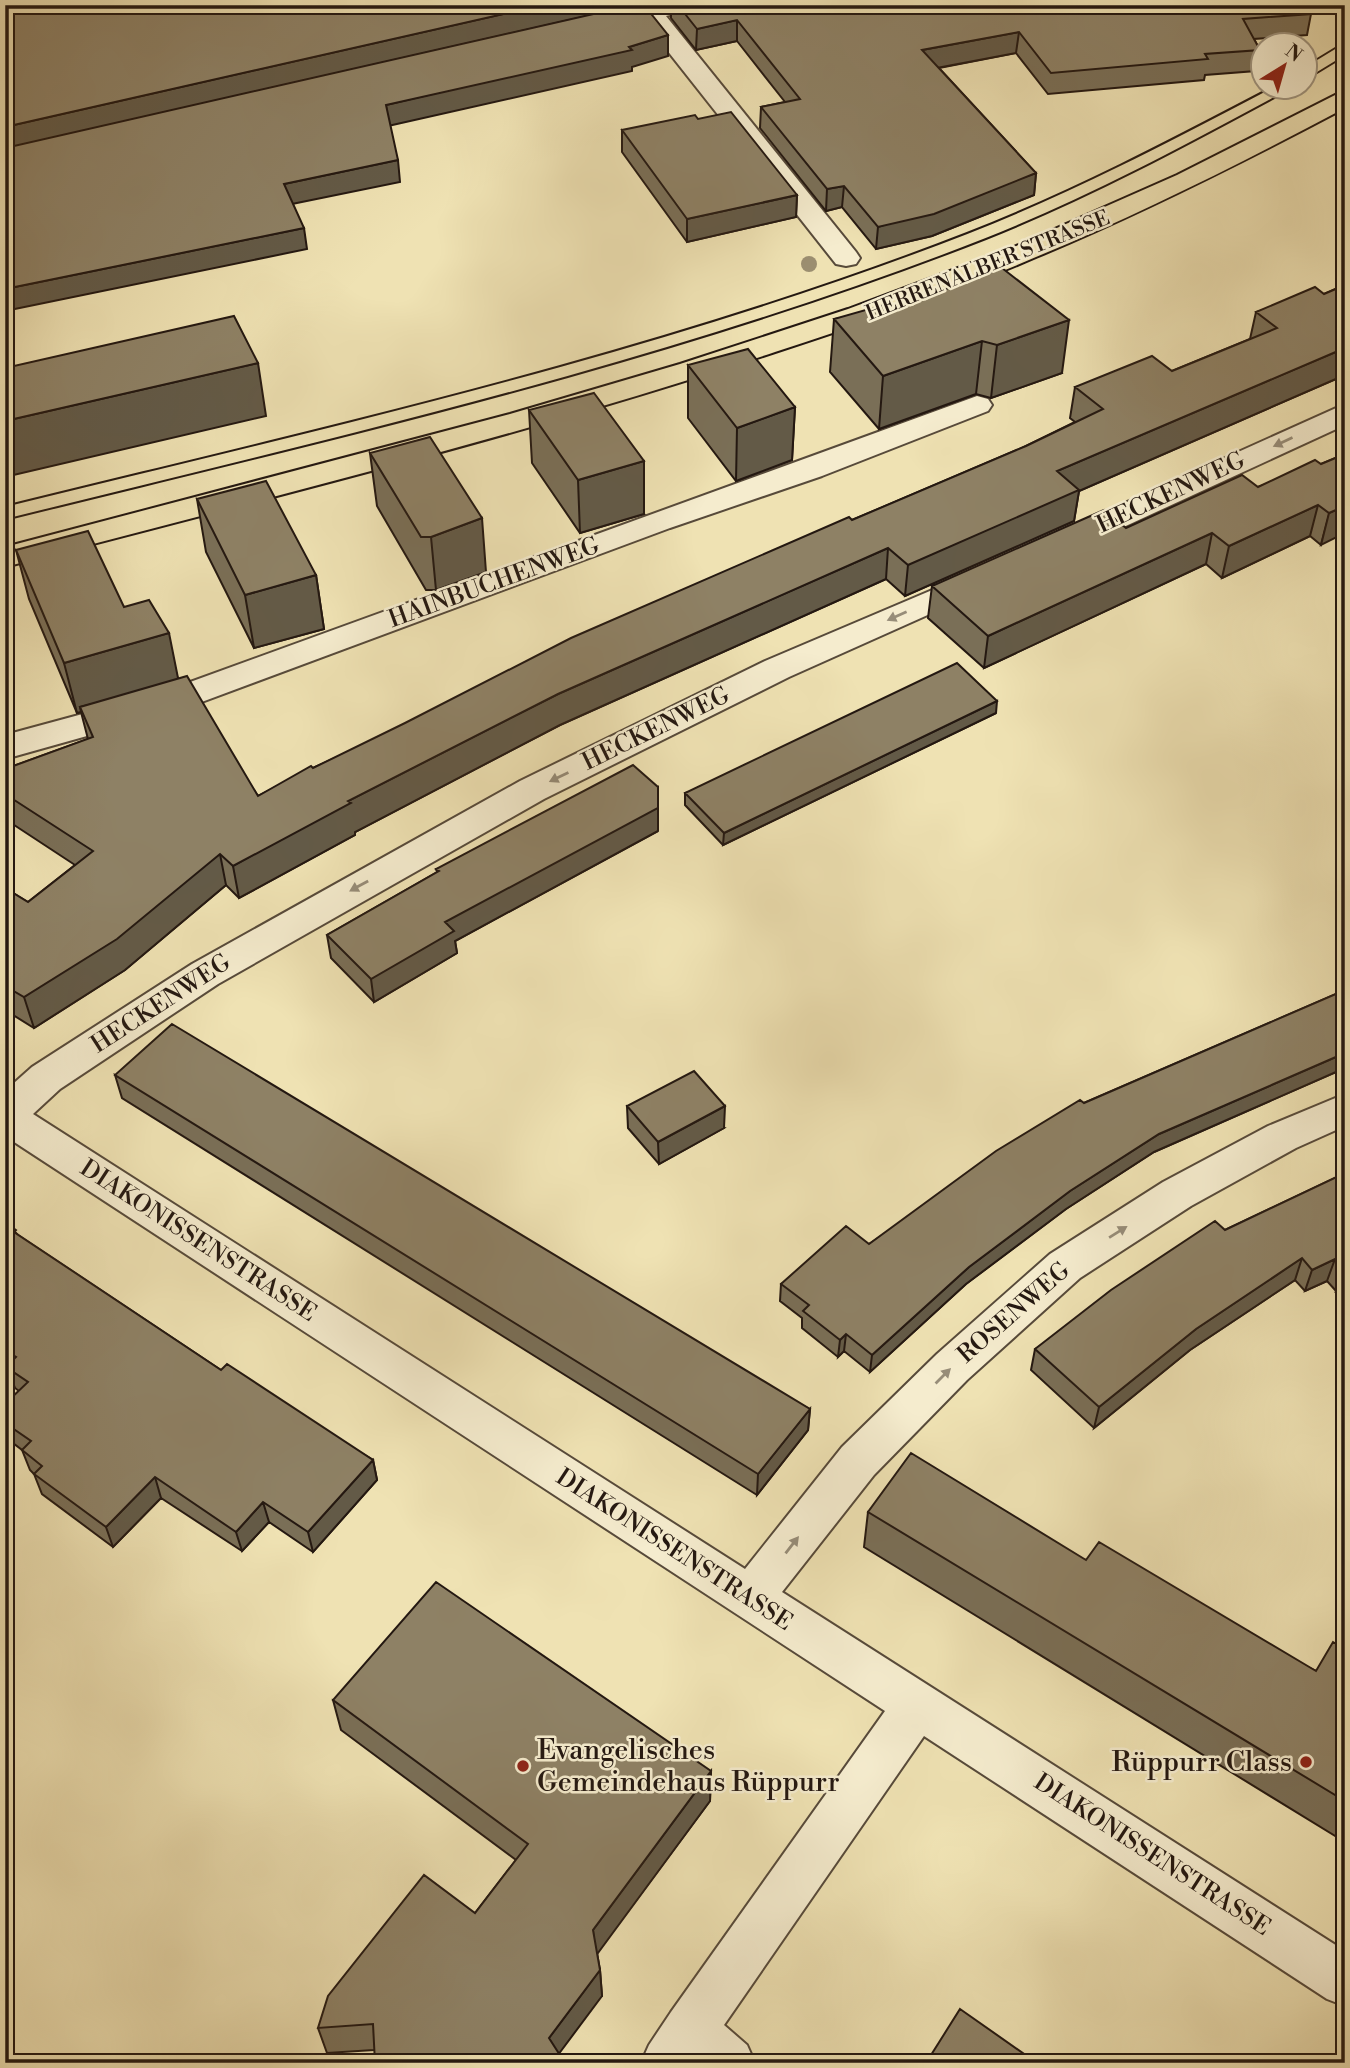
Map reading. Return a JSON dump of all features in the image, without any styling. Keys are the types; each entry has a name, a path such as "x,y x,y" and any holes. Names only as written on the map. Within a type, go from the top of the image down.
{"main road":[{"name":"HERRENALBER STRASSE","path":"5,557 609,397 876,312 1050,244 1139,205 1202,176 1345,99"}],"street":[{"path":"570,31 682,5"},
{"path":"650,12 846,258"},
{"name":"HAINBUCHENWEG","path":"5,747 171,701 659,521 811,469 977,405"},
{"name":"HECKENWEG","path":"1038,554 1345,413"},
{"name":"HECKENWEG","path":"5,1115 46,1079 241,952 531,790 777,669 1000,570"},
{"name":"ROSENWEG","path":"749,1599 858,1461 952,1367 1065,1266 1177,1195 1282,1137 1345,1109"},
{"name":"DIAKONISSENSTRASSE","path":"5,1115 749,1599 1345,1981"},
{"path":"729,2063 678,2047 917,1706"}],"building":[{"path":"5,5 543,5 5,127"},
{"path":"633,5 644,5 668,35 629,47 632,50 386,105 398,160 284,184 304,228 5,289 5,148"},
{"path":"678,5 1306,5 1311,14 1243,19 1250,32 1248,32 1248,51 1205,54 1208,59 1051,73 1019,32 922,50 1036,173 934,214 878,227 844,186 827,189 761,107 800,99 737,20 697,29"},
{"path":"731,112 797,195 687,219 622,130 695,115 698,119"},
{"path":"1002,268 1069,320 997,345 982,341 883,376 834,319 890,303 895,308"},
{"path":"1345,285 1345,348 1057,471 1079,490 908,565 888,548 558,694 348,801 351,803 233,866 220,854 117,939 24,997 5,986 5,888 28,902 93,851 5,794 5,769 93,737 80,707 187,676 258,796 311,766 313,768 405,723 571,638 849,517 852,520 1026,446 1103,409 1075,387 1152,356 1172,371 1277,328 1256,312 1315,287 1324,294"},
{"path":"234,316 258,363 5,421 5,368"},
{"path":"748,349 795,407 737,428 688,365"},
{"path":"594,393 644,461 578,480 529,410"},
{"path":"430,437 482,518 431,537 421,537 370,453"},
{"path":"1345,454 1345,506 1329,513 1318,505 1229,546 1212,533 988,636 932,586 1104,510 1126,528 1242,475 1258,487 1315,460 1321,464"},
{"path":"266,481 316,575 245,595 197,499"},
{"path":"88,531 124,607 149,600 169,633 64,663 16,550"},
{"path":"957,663 997,701 724,833 685,793"},
{"path":"633,765 658,787 658,808 445,922 454,931 371,979 327,935 439,871 436,869"},
{"path":"1345,990 1345,1053 1159,1134 1070,1191 969,1267 872,1355 846,1334 840,1340 803,1311 809,1305 781,1284 846,1226 869,1244 996,1151 1080,1100 1084,1103"},
{"path":"172,1024 810,1409 758,1474 115,1075"},
{"path":"694,1071 725,1106 658,1142 627,1106"},
{"path":"1345,1173 1344,1270 1335,1259 1312,1270 1302,1258 1196,1329 1099,1407 1035,1349 1111,1290 1215,1221 1225,1230"},
{"path":"5,1222 16,1230 14,1232 221,1370 227,1364 373,1460 308,1532 263,1502 236,1532 155,1477 106,1527 34,1474 42,1466 22,1450 31,1441 5,1423 5,1404 28,1382 6,1367 16,1357 5,1350"},
{"path":"911,1453 1086,1560 1099,1542 1316,1671 1333,1642 1345,1649 1345,1801 868,1512"},
{"path":"436,1582 711,1771 593,1930 600,1970 549,2038 565,2063 375,2063 373,2024 318,2028 328,1996 424,1875 475,1913 528,1844 333,1700"},
{"path":"960,2009 1037,2063 926,2063"}],"tram line":[{"path":"1318,58 1345,42"},
{"path":"1318,72 1345,56"},
{"path":"5,506 491,385 731,315 850,276 1006,217 1121,165 1248,100"},
{"path":"5,520 500,396 745,324 866,284 1026,223 1103,187 1267,102"}],"place":[{"name":"Rüppurr Class","path":"1306,1762"},
{"name":"Evangelisches Gemeindehaus Rüppurr","path":"523,1766"}]}
